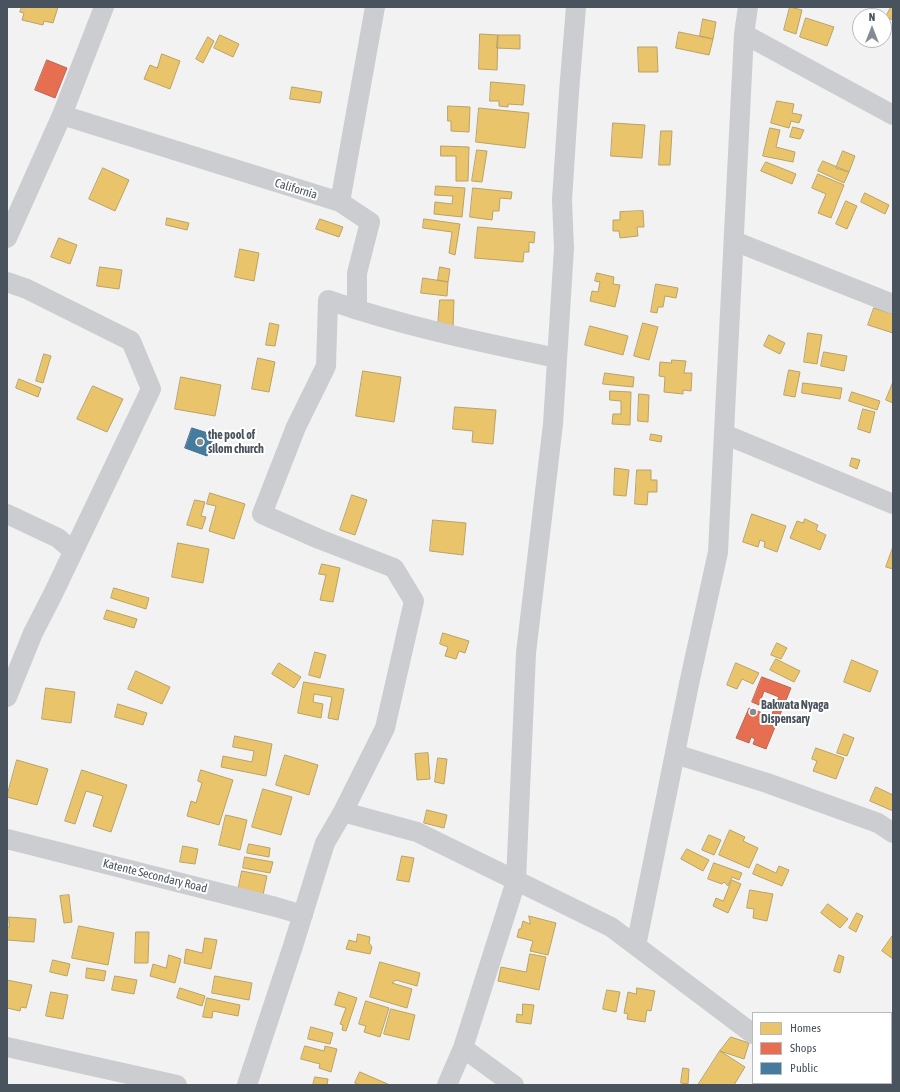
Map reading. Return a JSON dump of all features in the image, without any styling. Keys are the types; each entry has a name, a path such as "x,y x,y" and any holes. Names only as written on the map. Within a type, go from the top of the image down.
{"street":[{"path":"7,238 62,115 104,7"},
{"path":"340,202 375,7"},
{"path":"447,1085 463,1048 516,881 526,653 553,424 564,248 563,184 576,7"},
{"path":"636,946 718,552 744,34 748,7"},
{"path":"744,34 893,115"},
{"name":"California","path":"62,115 340,202 370,222 357,273 357,310"},
{"path":"734,241 893,304"},
{"path":"7,282 27,289 131,341 151,389 33,633 7,698"},
{"path":"247,1085 325,843 343,812 386,728 414,601 394,568 319,539 262,514 296,427 326,366 328,300 357,310 456,337 557,358"},
{"path":"724,434 893,504"},
{"path":"7,514 58,538 73,551"},
{"path":"675,754 767,783 878,823 893,833"},
{"path":"343,812 417,832 611,927 752,1033"},
{"name":"Katente Secondary Road","path":"7,839 303,915"},
{"path":"7,1047 177,1085"},
{"path":"463,1048 514,1085"}],"building: Homes":[{"path":"22,7 58,7 53,23 44,21 43,25 22,20 24,13 20,12"},
{"path":"790,7 802,10 796,34 784,30"},
{"path":"893,7 893,20 892,8 890,8"},
{"path":"806,18 834,27 827,46 800,37"},
{"path":"703,19 716,22 713,39 700,36"},
{"path":"679,32 713,39 709,55 676,48"},
{"path":"480,34 498,35 497,70 479,69"},
{"path":"220,35 239,44 233,57 214,48"},
{"path":"498,35 520,35 520,49 497,48"},
{"path":"208,37 214,41 203,63 196,59"},
{"path":"638,47 657,47 658,72 639,72"},
{"path":"162,54 180,61 170,89 144,79 150,65 157,68"},
{"path":"491,82 525,85 523,105 508,104 508,107 499,106 499,101 490,101"},
{"path":"292,87 322,92 320,103 290,99"},
{"path":"777,101 794,104 792,113 802,115 799,123 791,121 789,128 771,123"},
{"path":"448,106 470,107 469,132 451,131 451,121 448,121"},
{"path":"479,108 529,113 525,148 476,142"},
{"path":"613,123 645,125 642,158 611,156"},
{"path":"793,127 804,130 800,139 790,137"},
{"path":"770,128 780,130 776,147 795,152 793,162 763,156"},
{"path":"661,131 672,131 670,165 659,165"},
{"path":"441,146 469,147 468,181 456,181 456,156 441,156"},
{"path":"477,150 487,151 482,182 472,181"},
{"path":"843,151 855,156 849,172 836,168"},
{"path":"823,161 849,172 844,183 818,171"},
{"path":"766,162 796,174 792,184 761,171"},
{"path":"103,168 129,180 115,211 89,199"},
{"path":"818,174 844,185 831,218 818,213 826,194 812,188"},
{"path":"436,186 465,188 462,217 434,214 435,202 452,204 453,196 435,195"},
{"path":"473,188 512,192 511,199 500,198 499,211 493,211 492,220 470,217"},
{"path":"865,193 889,205 885,214 861,202"},
{"path":"846,201 857,206 847,229 836,224"},
{"path":"643,211 644,227 637,227 638,236 620,238 619,231 613,231 613,220 620,220 620,212"},
{"path":"167,218 189,223 187,230 166,225"},
{"path":"320,219 343,227 339,237 316,229"},
{"path":"424,219 460,224 455,255 449,253 452,232 423,228"},
{"path":"478,227 535,232 534,243 529,242 529,252 524,252 523,262 475,258"},
{"path":"59,238 77,245 70,264 51,257"},
{"path":"240,249 259,253 254,281 235,277"},
{"path":"100,267 122,270 119,289 97,286"},
{"path":"440,267 450,269 448,282 438,280"},
{"path":"597,273 614,277 613,284 620,285 615,307 590,301 592,291 598,292 600,282 595,281"},
{"path":"423,278 448,282 447,296 421,293"},
{"path":"656,284 678,288 676,298 665,296 663,307 658,307 657,313 651,312"},
{"path":"440,300 454,300 453,328 438,327"},
{"path":"874,308 893,314 893,333 868,325"},
{"path":"270,323 279,325 275,346 266,345"},
{"path":"643,323 658,327 649,360 634,356"},
{"path":"590,326 628,336 623,355 585,345"},
{"path":"808,333 822,335 817,364 804,362"},
{"path":"769,335 785,343 780,354 764,346"},
{"path":"824,352 847,356 844,371 821,366"},
{"path":"44,354 51,356 43,383 36,381"},
{"path":"258,358 275,362 269,392 252,389"},
{"path":"672,360 686,361 684,373 692,373 691,391 683,390 683,394 664,392 665,377 659,376 660,362 671,363"},
{"path":"789,370 800,372 795,397 784,395"},
{"path":"363,371 401,377 394,422 356,416"},
{"path":"605,373 634,377 633,387 603,384"},
{"path":"181,377 221,385 215,416 175,409"},
{"path":"19,379 41,388 38,397 16,388"},
{"path":"893,382 893,403 886,400"},
{"path":"803,383 842,388 840,399 802,393"},
{"path":"93,386 123,399 107,432 77,419"},
{"path":"610,391 631,392 630,425 612,424 613,414 621,414 621,401 610,400"},
{"path":"852,392 880,401 877,410 849,401"},
{"path":"639,394 649,395 648,422 638,421"},
{"path":"455,407 496,410 493,444 472,442 473,431 453,429"},
{"path":"863,409 875,412 870,433 858,429"},
{"path":"651,434 662,436 661,442 650,440"},
{"path":"852,458 860,460 857,469 850,466"},
{"path":"615,468 629,470 626,496 614,495"},
{"path":"637,470 651,470 651,480 657,480 657,492 648,492 647,505 635,504"},
{"path":"210,493 245,504 234,539 209,531 216,506 207,504"},
{"path":"352,495 367,500 355,535 340,530"},
{"path":"195,500 205,502 201,516 206,517 202,529 187,525"},
{"path":"752,514 786,526 777,552 764,547 765,542 760,540 758,547 743,542"},
{"path":"805,519 818,525 816,530 826,535 820,550 790,538 797,521 803,523"},
{"path":"433,520 466,523 463,555 430,551"},
{"path":"178,543 209,549 203,583 172,577"},
{"path":"893,547 893,569 886,567"},
{"path":"322,564 340,568 333,602 320,600 326,575 319,574"},
{"path":"114,588 149,598 146,609 111,598"},
{"path":"107,610 137,619 134,628 104,619"},
{"path":"443,633 469,641 465,653 459,651 456,659 445,656 448,647 440,644"},
{"path":"777,643 787,648 781,659 771,655"},
{"path":"315,652 326,655 320,678 309,675"},
{"path":"776,659 800,671 794,682 770,670"},
{"path":"852,660 878,671 870,692 844,682"},
{"path":"279,663 301,677 294,688 272,674"},
{"path":"736,663 759,673 753,684 742,679 737,689 727,685"},
{"path":"136,671 170,687 162,704 128,689"},
{"path":"304,682 344,689 338,720 328,718 332,697 314,694 313,702 323,704 321,718 298,713"},
{"path":"46,688 75,692 71,723 42,719"},
{"path":"118,704 147,713 143,725 115,717"},
{"path":"844,734 854,738 847,756 837,753"},
{"path":"235,736 272,744 266,776 221,767 223,756 252,762 254,751 233,747"},
{"path":"816,748 844,758 836,779 813,771 817,761 812,759"},
{"path":"428,753 430,779 417,780 415,754"},
{"path":"285,755 318,765 309,795 276,785"},
{"path":"438,758 447,759 444,784 435,782"},
{"path":"17,760 48,769 37,805 7,797"},
{"path":"82,770 127,785 111,832 93,826 103,796 86,791 75,824 65,821"},
{"path":"201,770 233,780 219,825 187,816 191,801 196,803 202,783 198,781"},
{"path":"876,787 893,795 893,811 870,801"},
{"path":"263,789 292,797 281,835 252,827"},
{"path":"427,810 447,815 444,828 424,823"},
{"path":"226,815 247,820 240,850 219,845"},
{"path":"730,830 745,837 743,841 758,848 749,868 719,855"},
{"path":"709,835 721,840 714,855 702,850"},
{"path":"249,844 270,848 269,857 247,853"},
{"path":"183,846 198,849 195,864 180,862"},
{"path":"687,849 709,860 703,871 681,859"},
{"path":"402,856 414,858 409,882 397,880"},
{"path":"245,857 273,862 270,873 243,868"},
{"path":"714,863 742,873 739,880 732,877 728,886 724,882 722,884 708,879"},
{"path":"757,864 776,873 779,866 789,870 782,886 753,874"},
{"path":"242,871 267,876 263,895 238,891"},
{"path":"732,880 741,884 728,913 713,906 716,898 723,901"},
{"path":"750,890 773,894 767,921 753,918 754,909 747,908"},
{"path":"69,895 72,922 64,923 60,896"},
{"path":"828,904 848,919 840,928 821,913"},
{"path":"857,913 863,916 856,932 849,928"},
{"path":"529,916 556,923 548,955 530,951 533,941 517,937 523,921 530,924"},
{"path":"9,917 36,919 34,942 7,940"},
{"path":"79,926 114,933 108,965 72,958"},
{"path":"136,932 149,932 148,963 135,963"},
{"path":"358,934 370,937 369,943 372,947 370,954 346,949 349,940 356,942"},
{"path":"893,935 893,959 882,951"},
{"path":"205,938 217,940 211,969 184,963 186,949 202,953"},
{"path":"530,954 546,957 539,990 498,981 501,967 526,972"},
{"path":"169,955 181,959 175,983 150,976 153,964 166,968"},
{"path":"839,955 844,957 840,973 834,971"},
{"path":"53,960 70,964 67,976 50,972"},
{"path":"380,962 420,973 417,986 396,980 392,983 412,989 407,1008 370,997"},
{"path":"87,968 106,971 104,981 86,978"},
{"path":"115,976 137,980 134,994 112,990"},
{"path":"215,976 252,983 249,1000 212,993"},
{"path":"7,980 32,985 26,1008 21,1007 20,1011 7,1008"},
{"path":"180,988 205,996 202,1006 177,998"},
{"path":"637,988 655,991 651,1011 647,1010 645,1022 627,1019 628,1014 624,1013 628,992 636,994"},
{"path":"607,990 620,992 616,1012 603,1009"},
{"path":"51,992 68,995 63,1019 46,1016"},
{"path":"339,992 357,998 346,1031 342,1030 343,1025 340,1024 346,1008 335,1005"},
{"path":"207,998 240,1005 238,1016 213,1011 212,1018 203,1017"},
{"path":"366,1001 389,1008 380,1037 364,1032 366,1026 359,1024"},
{"path":"523,1004 534,1005 531,1024 516,1022 517,1014 522,1015"},
{"path":"391,1009 415,1015 409,1040 384,1034"},
{"path":"311,1027 333,1033 330,1044 308,1039"},
{"path":"731,1037 749,1043 744,1059 720,1051"},
{"path":"305,1046 324,1051 325,1046 337,1049 331,1072 319,1068 320,1064 301,1059"},
{"path":"720,1051 745,1067 734,1085 698,1085"},
{"path":"683,1068 689,1069 688,1084 681,1083"},
{"path":"360,1072 390,1085 360,1085 355,1083"},
{"path":"315,1077 328,1079 327,1085 313,1085"}],"building: Shops":[{"path":"47,60 67,68 55,98 35,90"},
{"name":"Bakwata Nyaga Dispensary","path":"762,677 791,688 766,749 753,744 755,739 751,737 749,743 736,738 749,708 771,716 779,697 764,691 759,705 752,702"}],"building: Public":[{"name":"the pool of silom church","path":"192,428 214,435 207,456 185,448"}],"place":[{"name":"the pool of silom church","path":"200,442"},
{"name":"Bakwata Nyaga Dispensary","path":"753,712"}]}
